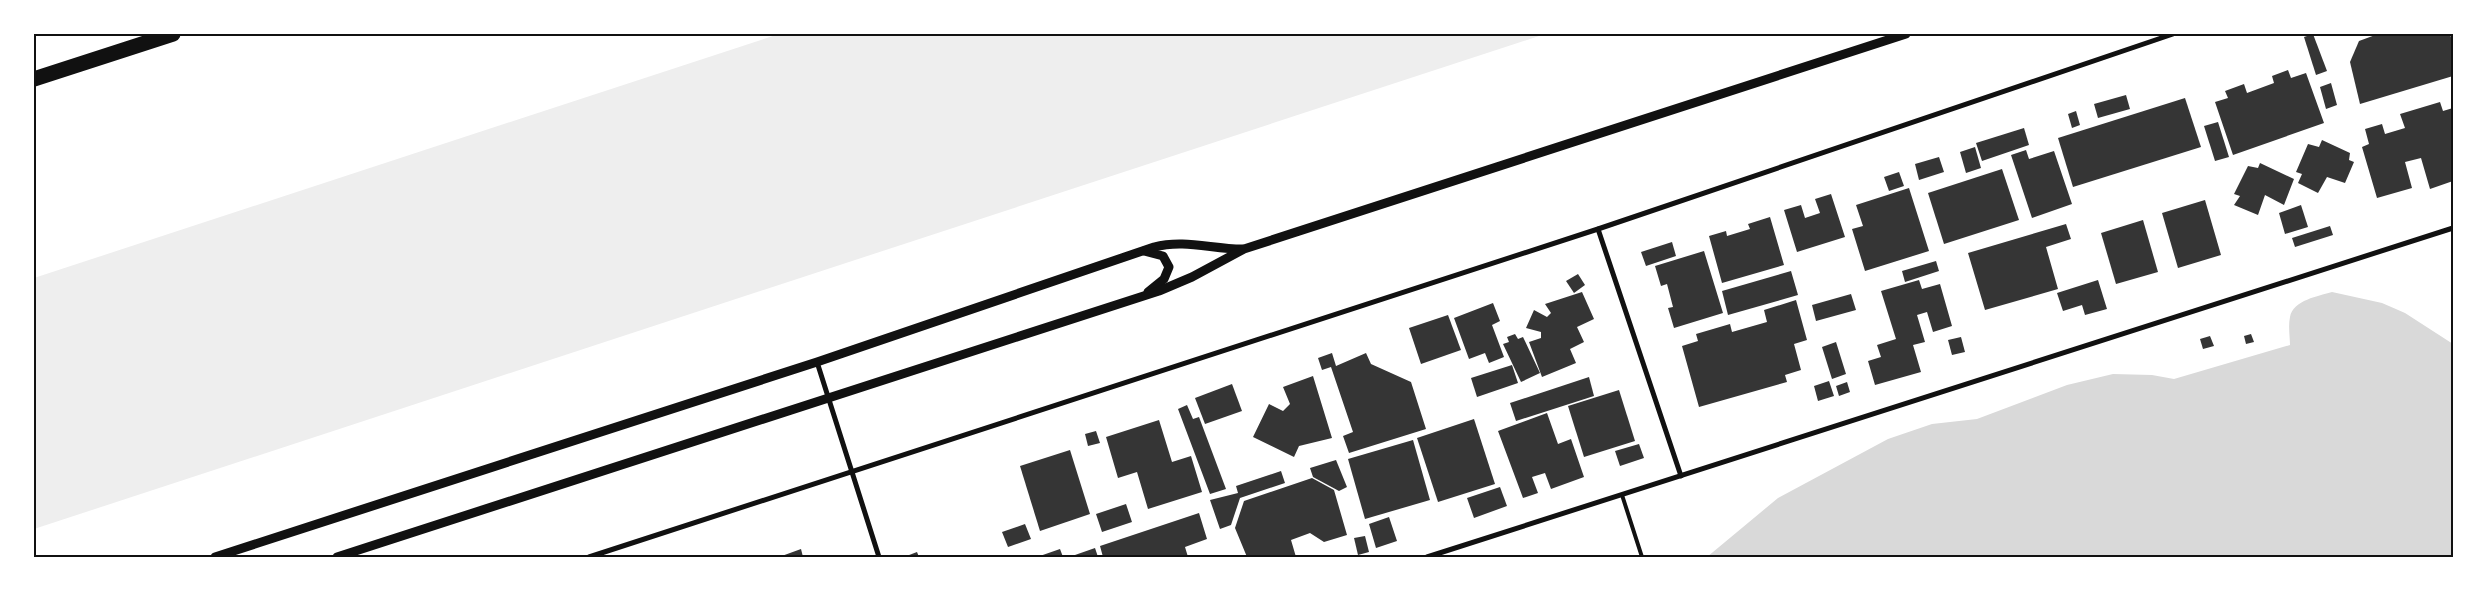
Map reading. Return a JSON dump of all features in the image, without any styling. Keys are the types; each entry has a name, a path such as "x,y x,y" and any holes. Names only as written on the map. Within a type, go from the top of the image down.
{"highway":[{"path":"34,79 173,34"}],"street":[{"path":"337,557 828,396 1144,295 1192,277 1244,249 1906,34"},
{"path":"589,557 1598,229 2173,34"},
{"path":"1427,557 2453,228"},
{"path":"1598,229 1681,476"},
{"path":"216,557 817,362 1141,251 1175,243 1217,249 1244,249"},
{"path":"1141,251 1163,256 1169,267 1164,279 1144,295"},
{"path":"817,362 879,557"}],"lane":[{"path":"1622,495 1642,557"}],"shaded area":[{"path":"779,34 1545,34 34,529 34,278"},
{"path":"2332,292 2382,303 2405,313 2453,344 2453,557 1707,557 1778,498 1888,439 1932,424 1977,419 2067,385 2113,374 2152,375 2174,379 2290,345 2289,324 2292,311 2296,306 2307,300"}],"building":[{"path":"2313,34 2327,71 2316,75 2304,37"},
{"path":"2378,34 2450,34 2453,44 2453,76 2360,104 2350,62 2359,41"},
{"path":"2288,70 2291,78 2306,73 2324,123 2233,155 2215,102 2228,98 2225,91 2244,84 2247,93 2274,83 2272,76"},
{"path":"2331,83 2337,105 2326,109 2320,87"},
{"path":"2126,95 2130,109 2098,118 2094,104"},
{"path":"2185,98 2201,147 2073,187 2058,138"},
{"path":"2440,102 2443,111 2453,108 2453,129 2451,129 2453,181 2430,189 2421,158 2405,162 2412,188 2377,198 2362,147 2369,144 2365,129 2382,124 2385,134 2405,128 2400,114"},
{"path":"2076,111 2080,125 2072,128 2068,114"},
{"path":"2218,122 2229,157 2215,161 2204,126"},
{"path":"2024,128 2029,145 1982,161 1976,143"},
{"path":"2322,140 2350,153 2349,160 2354,162 2345,183 2327,177 2318,193 2298,183 2302,174 2296,172 2308,144 2319,147"},
{"path":"1975,147 1981,168 1966,173 1960,152"},
{"path":"2026,150 2029,159 2054,151 2072,204 2032,218 2011,155"},
{"path":"1939,157 1944,172 1919,180 1915,164"},
{"path":"2260,163 2294,179 2284,205 2265,195 2258,215 2234,205 2240,196 2234,194 2248,166 2258,168"},
{"path":"2002,169 2019,220 1944,244 1928,193"},
{"path":"1899,172 1904,186 1889,191 1884,177"},
{"path":"1909,188 1929,251 1865,271 1852,229 1863,226 1856,205"},
{"path":"1831,194 1845,237 1797,252 1784,210 1801,205 1805,218 1820,213 1815,199"},
{"path":"2205,200 2221,255 2178,268 2162,213"},
{"path":"2301,205 2308,227 2285,234 2279,213"},
{"path":"1770,217 1784,265 1722,283 1709,236 1726,231 1727,236 1750,229 1748,224"},
{"path":"2143,220 2158,272 2116,284 2101,233"},
{"path":"2066,224 2071,239 2046,247 2058,289 1985,310 1968,253"},
{"path":"2330,226 2333,235 2295,247 2292,238"},
{"path":"1672,242 1676,256 1646,266 1641,252"},
{"path":"1704,251 1723,313 1674,328 1668,308 1673,307 1667,284 1661,286 1655,266"},
{"path":"1936,261 1939,271 1905,282 1902,271"},
{"path":"1791,271 1798,295 1728,315 1722,291"},
{"path":"1578,274 1585,285 1574,293 1566,281"},
{"path":"1919,280 1922,289 1940,284 1952,326 1933,332 1927,312 1917,315 1925,342 1913,345 1921,372 1875,385 1868,361 1881,357 1877,345 1896,339 1881,291"},
{"path":"2098,280 2107,309 2085,315 2082,305 2063,311 2057,293"},
{"path":"1582,292 1594,319 1577,327 1584,342 1570,349 1576,363 1542,377 1529,342 1541,338 1541,332 1526,328 1534,310 1547,317 1551,313 1545,304"},
{"path":"1851,294 1856,310 1816,321 1812,305"},
{"path":"1796,300 1807,340 1794,344 1801,370 1785,375 1787,382 1699,407 1682,346 1698,341 1696,334 1730,324 1732,332 1767,322 1764,310"},
{"path":"1493,303 1500,321 1492,325 1504,357 1489,363 1485,353 1469,359 1454,318"},
{"path":"1448,315 1461,350 1421,364 1409,328"},
{"path":"1515,334 1518,339 1523,337 1540,373 1521,382 1503,344 1509,342 1507,337"},
{"path":"2251,334 2254,342 2246,344 2244,336"},
{"path":"2210,336 2214,346 2203,349 2200,339"},
{"path":"1961,337 1965,352 1952,355 1948,340"},
{"path":"1836,342 1846,374 1832,379 1822,347"},
{"path":"1332,353 1336,366 1366,353 1371,364 1411,382 1426,429 1349,453 1343,436 1353,432 1331,367 1322,370 1318,358"},
{"path":"1512,365 1518,383 1477,397 1471,378"},
{"path":"1313,376 1332,438 1299,446 1294,457 1253,437 1269,404 1283,411 1290,404 1283,387"},
{"path":"1589,377 1594,396 1516,421 1510,403"},
{"path":"1829,381 1834,396 1818,401 1814,386"},
{"path":"1847,382 1850,392 1839,396 1836,386"},
{"path":"1232,384 1242,411 1205,424 1195,398"},
{"path":"1619,390 1635,441 1584,457 1568,406"},
{"path":"1187,405 1193,419 1199,417 1226,489 1210,494 1178,409"},
{"path":"1547,413 1558,444 1571,439 1584,477 1551,489 1545,473 1532,477 1538,493 1523,498 1498,431"},
{"path":"1474,419 1495,484 1438,502 1417,438"},
{"path":"1159,420 1172,462 1191,456 1202,492 1148,509 1137,472 1118,478 1106,437"},
{"path":"1096,431 1100,443 1088,446 1085,434"},
{"path":"1413,440 1430,500 1365,519 1348,459"},
{"path":"1639,444 1644,458 1620,466 1615,451"},
{"path":"1070,450 1090,514 1040,531 1020,466"},
{"path":"1336,460 1347,487 1339,491 1313,477 1310,468"},
{"path":"1281,471 1285,483 1240,498 1231,525 1220,529 1210,500 1238,493 1236,486"},
{"path":"1312,478 1334,490 1347,535 1324,542 1310,533 1291,540 1296,557 1247,557 1235,528 1244,501"},
{"path":"1500,487 1507,506 1474,518 1467,498"},
{"path":"1126,504 1132,522 1102,532 1096,514"},
{"path":"1199,513 1207,539 1185,547 1188,557 1103,557 1100,546"},
{"path":"1389,517 1397,541 1376,548 1369,524"},
{"path":"1025,524 1031,539 1008,547 1002,532"},
{"path":"1365,536 1369,552 1358,555 1354,538"},
{"path":"1095,548 1098,557 1076,557 1075,555"},
{"path":"801,549 803,557 779,557"},
{"path":"1060,549 1063,557 1037,557"},
{"path":"917,552 919,557 904,557"}]}
